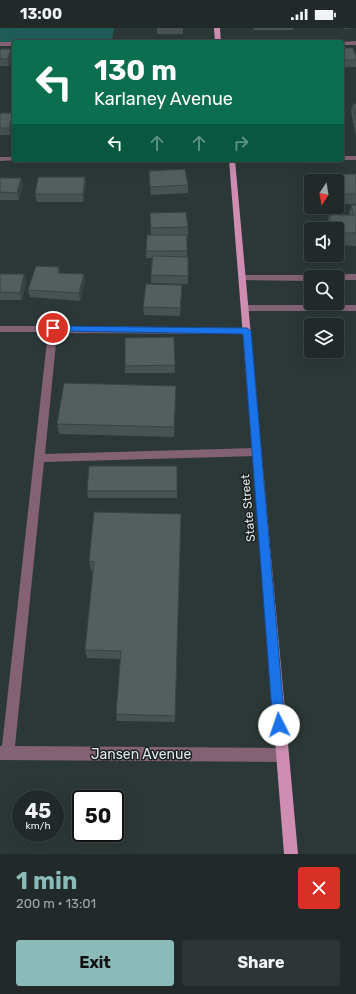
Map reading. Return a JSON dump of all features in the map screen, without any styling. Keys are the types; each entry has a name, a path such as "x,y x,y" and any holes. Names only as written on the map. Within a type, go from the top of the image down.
{"main road":[{"path":"217,28 218,40"},
{"name":"State Street","path":"232,162 243,278 281,754 291,854"}],"street":[{"path":"344,43 356,43"},
{"path":"0,44 12,44"},
{"path":"0,158 12,158"},
{"path":"344,158 356,158"},
{"path":"344,277 356,277"},
{"path":"243,278 304,278"},
{"path":"245,308 356,308"},
{"path":"4,753 53,328"},
{"path":"0,329 53,328 247,331"},
{"path":"39,458 257,452"},
{"name":"Jansen Avenue","path":"4,753 281,754"}],"shaded area":[{"path":"0,28 114,28 112,40 12,40 12,42 0,44"}],"building":[{"path":"344,48 353,48 356,60 344,60"},
{"path":"0,49 11,49 8,59 0,59"},
{"path":"353,104 356,104 356,121"},
{"path":"0,113 12,113 9,128 0,128"},
{"path":"185,169 188,185 150,187 149,171"},
{"path":"344,174 356,174 356,194 344,194"},
{"path":"38,177 85,177 83,194 35,194"},
{"path":"0,178 21,178 17,193 0,192"},
{"path":"351,205 356,205 356,233 344,233 344,222 330,222 329,215 354,215"},
{"path":"186,212 188,227 151,228 150,213"},
{"path":"147,235 187,235 187,251 146,251"},
{"path":"153,256 188,257 188,276 151,275"},
{"path":"36,266 59,267 58,273 84,274 79,293 28,290"},
{"path":"0,274 24,274 20,293 0,292"},
{"path":"146,284 182,285 180,308 143,307"},
{"path":"174,337 175,365 125,366 125,338"},
{"path":"64,383 176,386 174,427 57,424"},
{"path":"89,466 177,466 177,491 87,491"},
{"path":"94,512 181,514 175,716 116,714 121,651 85,650 94,562 89,561"}],"route":[{"path":"53,328 247,331 279,725"}]}
